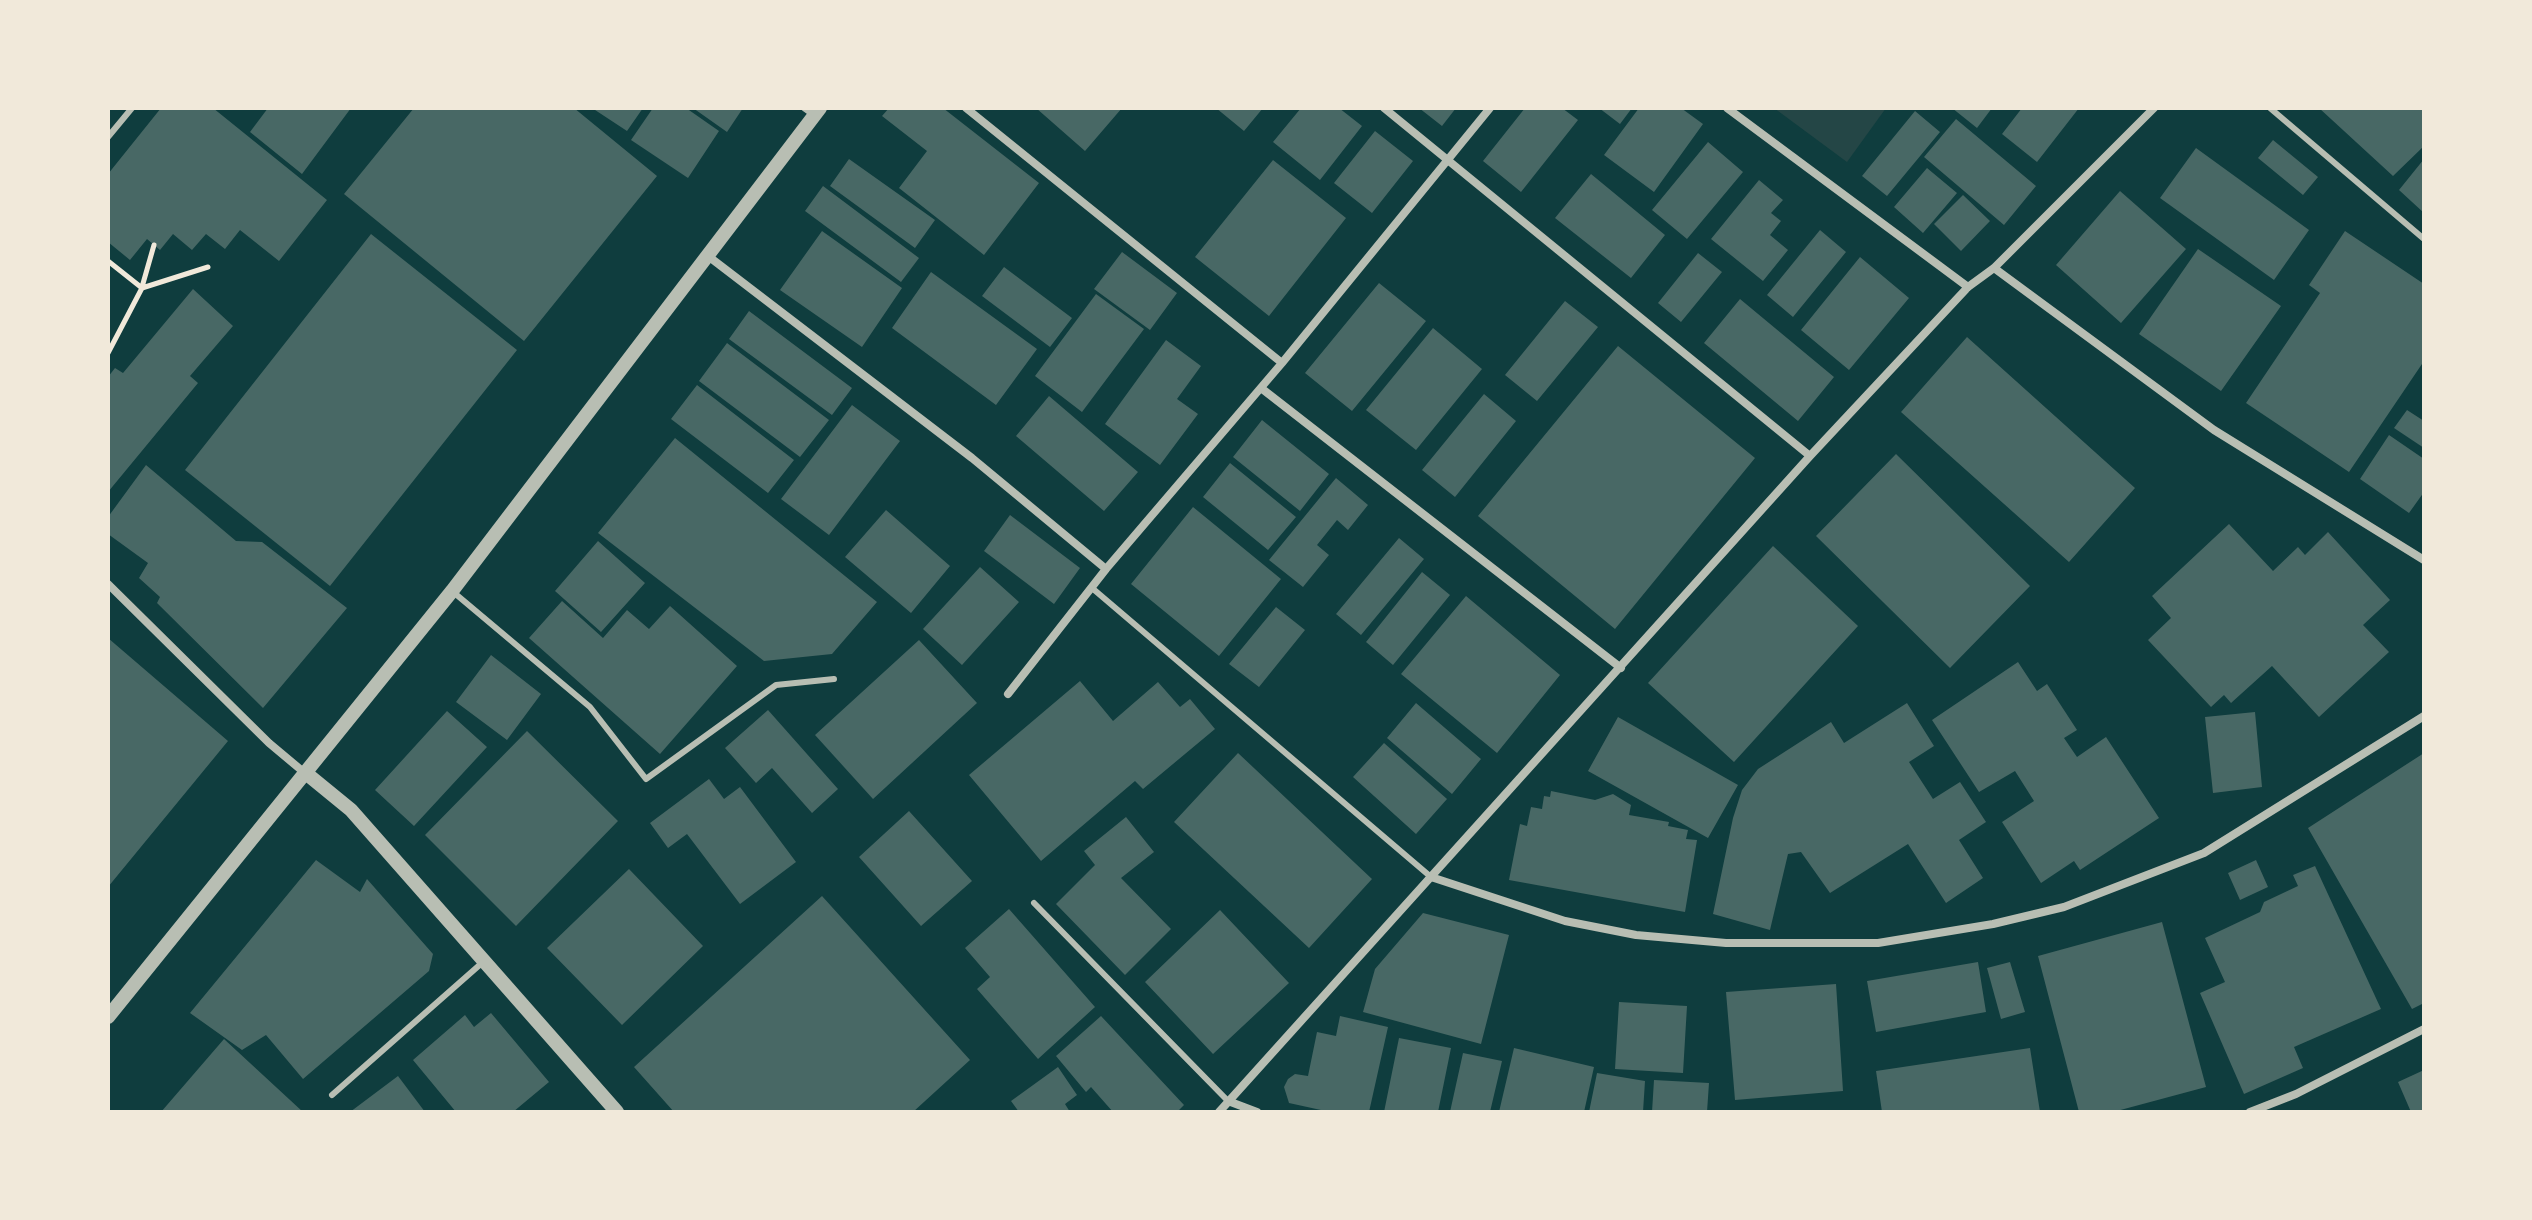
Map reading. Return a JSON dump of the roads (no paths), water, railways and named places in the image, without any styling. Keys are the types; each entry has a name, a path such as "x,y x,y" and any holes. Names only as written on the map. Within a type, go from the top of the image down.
{"street":[{"path":"966,108 1282,363"},
{"path":"1384,108 1810,456"},
{"path":"1008,694 1106,569 1282,363 1490,108"},
{"path":"1727,108 1968,287"},
{"path":"1219,1112 1810,456 1968,287 1994,268 2154,108"},
{"path":"110,1009 307,774 452,591 708,256 813,111"},
{"path":"708,256 972,458 1106,569"},
{"path":"1994,268 2214,430 2424,560"},
{"path":"1261,388 1621,668"},
{"path":"108,584 269,743 351,810 617,1112"},
{"path":"1431,877 1565,921 1636,935 1726,943 1878,943 1979,927 2064,907 2204,853 2424,716"},
{"path":"2250,1112 2296,1094 2424,1029"},
{"path":"1228,1101 1257,1112"}],"lane":[{"path":"108,137 132,108"},
{"path":"2270,108 2424,239"},
{"path":"1092,588 1431,877"},
{"path":"452,591 590,707 646,779 776,685 834,679"},
{"path":"1034,903 1228,1101"},
{"path":"332,1095 484,961"}]}
